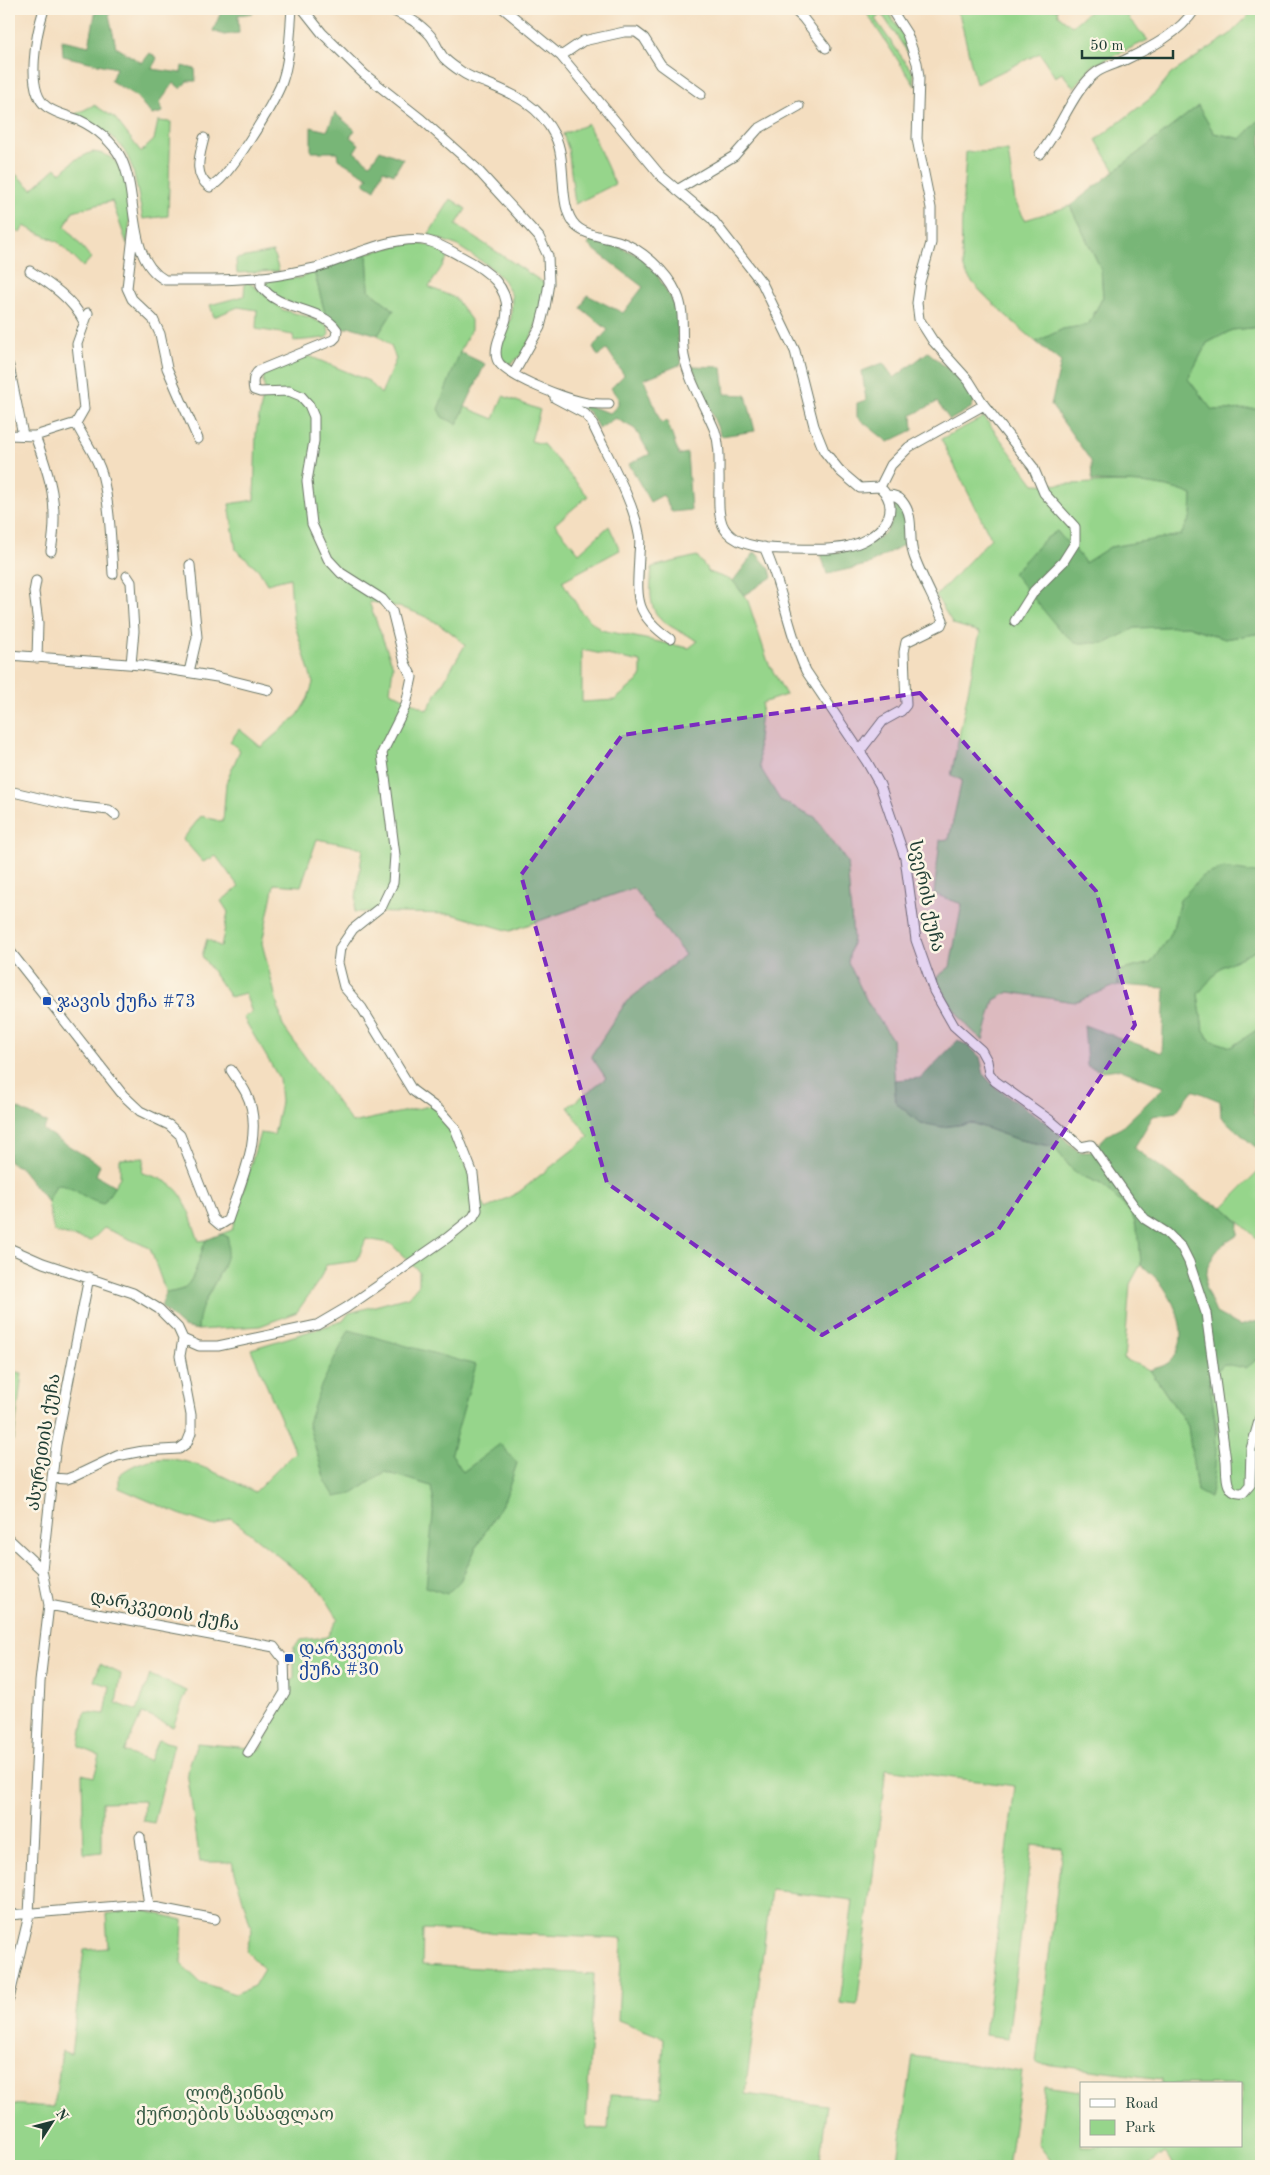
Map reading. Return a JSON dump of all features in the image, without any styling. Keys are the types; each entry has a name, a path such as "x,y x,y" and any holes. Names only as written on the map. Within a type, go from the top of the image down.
{"street":[{"path":"44,9 39,25 33,81 41,99 45,106 80,121 109,141 120,156 128,173 132,189 140,251 149,268 165,280 261,278 315,268 400,241 427,241 444,247 478,266 493,276 503,289 506,300 506,318 496,348 497,360 504,368 550,392 586,402 609,404"},
{"path":"204,138 198,169 199,174 210,187 217,184 233,164 282,83 292,9"},
{"path":"303,9 322,33 364,74 421,118 475,167 539,237 548,256 549,283 545,307 540,327 514,374"},
{"path":"389,9 419,24 431,36 444,57 464,74 516,95 532,104 556,137 563,158 566,207 575,225 585,232 622,242 642,254 666,276 677,295 684,317 683,344 688,372 718,443 720,521 727,532 740,540 764,547 828,549 850,546 874,535 889,519 891,505 888,495 880,487 860,488 840,471 824,451 814,426 795,350 762,283 712,219 661,176 561,56 504,9"},
{"path":"793,9 826,48"},
{"path":"891,9 907,34 917,63 919,78 917,139 931,208 931,243 920,282 917,303 919,319 933,341 969,381 984,405 1032,467 1044,493 1075,527 1075,543 1062,562 1034,591 1015,621"},
{"path":"1040,154 1053,138 1082,86 1097,72 1152,46 1188,21 1195,9"},
{"path":"561,56 583,42 624,32 636,32 644,38 661,65 701,94"},
{"path":"677,190 734,156 758,129 799,106"},
{"path":"135,220 127,288 132,299 154,319 160,334 167,368 198,439"},
{"path":"9,435 36,436 76,423 84,409 77,344 86,318 66,298 30,271"},
{"path":"183,1339 199,1346 218,1346 317,1325 346,1308 447,1238 473,1217 477,1210 473,1174 456,1128 439,1110 412,1090 362,1008 344,988 338,963 340,948 353,929 382,906 393,883 395,855 382,753 406,705 412,677 405,663 392,611 382,599 341,573 328,559 312,524 307,481 314,441 314,417 309,405 301,396 289,391 260,392 254,390 252,384 253,377 260,370 333,340 336,337 337,330 326,320 274,300 261,286 261,278"},
{"path":"9,366 22,435"},
{"path":"550,392 555,397 585,414 591,421 632,510 640,535 637,595 642,613 656,629 670,639"},
{"path":"880,487 891,465 909,447 984,405"},
{"path":"76,423 102,474 110,522 113,574"},
{"path":"36,436 49,475 56,522 50,551"},
{"path":"860,751 883,721 901,711 906,705 904,652 906,642 941,625 943,620 914,557 911,545 912,530 910,517 902,500 896,496 888,495"},
{"name":"სვერის ქუჩა","path":"764,547 771,562 799,655 806,671 860,751 880,786 905,858 916,940 934,991 954,1026 981,1050 987,1061 989,1074 994,1081 1051,1121 1081,1147 1091,1145 1134,1206 1145,1219 1167,1233 1182,1248 1190,1262 1206,1313 1226,1461 1227,1484 1236,1493 1243,1493 1250,1485 1252,1449 1261,1414"},
{"path":"189,672 196,637 190,565"},
{"path":"127,576 131,582 134,631 131,664"},
{"path":"36,581 34,592 38,623 37,658"},
{"path":"9,655 131,664 189,672 269,690"},
{"path":"9,791 64,804 109,810 115,815"},
{"path":"9,950 123,1096 140,1111 169,1125 180,1135 213,1219 220,1225 228,1220 250,1156 253,1123 247,1095 231,1070"},
{"path":"9,1248 43,1263 133,1293 159,1310 178,1328 183,1339 180,1356 191,1415 191,1433 187,1443 179,1450 143,1451 117,1456 67,1479 52,1478"},
{"name":"ასურეთის ქუჩა","path":"9,1999 29,1915 40,1682 49,1605 42,1570 52,1478 56,1445 89,1277"},
{"path":"9,1539 42,1570"},
{"name":"დარკვეთის ქუჩა","path":"49,1605 274,1647 284,1660 285,1692 248,1753"},
{"path":"140,1837 149,1906"},
{"path":"9,1916 131,1905 149,1906 215,1920"}],"highlighted area":[{"path":"920,693 1096,891 1135,1025 998,1230 822,1335 607,1183 521,875 622,735"}],"green space":[{"path":"96,9 114,9 109,15 116,47 142,63 150,53 157,58 152,69 181,73 182,66 195,69 196,81 187,81 181,89 174,83 160,102 163,112 152,115 136,96 111,81 116,68 63,56 62,40 89,46"},
{"path":"215,9 252,9 253,13 238,15 239,33 224,35 213,31 221,12"},
{"path":"864,9 886,9 904,37 910,56 882,14 875,19 913,73 915,86"},
{"path":"954,9 1057,9 1058,15 1072,26 1092,9 1125,9 1130,20 1148,40 1092,66 1074,88 1062,73 1055,77 1040,53 976,84 960,17"},
{"path":"1255,9 1261,9 1261,118 1242,139 1214,133 1198,106 1115,171 1096,140 1151,98 1171,74 1229,35"},
{"path":"94,105 115,118 141,152 154,140 158,121 171,122 168,216 143,219 132,167 119,144 108,134 74,115"},
{"path":"1198,106 1214,133 1241,139 1261,118 1261,327 1232,330 1207,343 1188,379 1212,410 1261,409 1261,633 1225,639 1188,626 1135,628 1106,643 1075,643 1058,628 1013,573 1044,540 1057,531 1085,563 1110,547 1181,535 1191,516 1192,495 1180,490 1155,485 1092,481 1091,461 1051,405 1061,362 1036,342 1063,329 1088,325 1103,297 1101,269 1070,206"},
{"path":"335,113 355,130 350,137 359,144 354,152 370,164 380,150 403,159 394,174 383,170 375,190 364,183 368,177 338,159 337,152 311,152 311,127 327,131"},
{"path":"588,124 615,184 575,204 568,148 563,134"},
{"path":"1008,151 1015,201 1025,220 1070,206 1101,269 1103,297 1088,325 1063,329 1036,342 977,287 965,271 963,261 962,232 966,152"},
{"path":"92,152 107,156 117,163 124,174 130,202 129,231 127,244 112,201 73,211 65,226 91,258 83,267 58,242 24,226 20,233 9,225 9,173 11,170 32,189 56,168 61,173 75,160"},
{"path":"451,199 466,209 456,225 544,283 539,316 535,328 524,350 510,364 500,359 500,344 511,318 512,296 504,281 489,266 456,245 428,235"},
{"path":"591,240 620,247 639,256 656,273 677,309 678,343 682,364 644,379 661,423 667,421 679,455 687,453 691,510 672,512 663,495 650,502 629,464 650,454 635,429 615,418 599,429 589,412 566,399 610,413 618,405 618,398 611,388 624,375 607,349 598,356 593,347 608,330 581,308 587,295 623,313 643,287 588,245"},
{"name":"ლოტკინის ქურთების სასაფლაო","path":"410,243 430,245 450,254 429,287 455,298 471,320 471,329 460,352 457,424 465,407 494,419 503,396 540,410 531,441 543,444 588,496 555,524 579,553 609,526 620,550 562,581 582,613 601,630 689,648 698,641 663,621 653,607 651,597 652,567 697,556 709,572 733,581 748,601 768,662 786,695 762,703 758,740 760,767 780,800 815,817 847,862 853,938 848,962 868,1003 892,1039 896,1103 942,1127 972,1123 1016,1139 1054,1147 1075,1173 1101,1184 1132,1213 1139,1237 1141,1264 1130,1284 1124,1359 1150,1370 1188,1426 1197,1491 1217,1431 1209,1378 1224,1364 1258,1360 1261,1351 1261,2166 1175,2166 1164,2153 1147,2166 1055,2166 1038,2144 1045,2086 1080,2091 1080,2148 1242,2148 1242,2082 1162,2082 1162,2079 1036,2063 1062,1848 1032,1845 1008,2038 985,2035 1015,1786 886,1769 857,2005 840,2003 853,1900 771,1890 745,2094 827,2105 819,2166 9,2166 9,2104 54,2107 62,2051 71,2054 84,1950 108,1948 106,1914 138,1909 183,1920 181,1964 200,1982 235,1994 254,1986 264,1969 246,1951 252,1931 232,1862 200,1862 187,1772 197,1743 261,1749 294,1677 294,1647 301,1640 327,1637 338,1618 320,1590 231,1518 214,1526 179,1514 119,1488 119,1475 136,1465 153,1460 170,1459 204,1468 255,1492 295,1452 251,1349 343,1321 349,1313 408,1297 419,1284 419,1271 390,1243 366,1239 357,1261 326,1265 320,1279 297,1312 260,1326 198,1330 197,1316 223,1267 228,1237 221,1234 232,1230 260,1133 274,1135 281,1102 279,1078 243,1017 252,1013 245,993 230,997 202,956 207,939 221,947 228,912 221,901 239,887 216,856 203,862 183,839 201,816 223,822 226,783 240,750 230,742 239,729 261,747 298,715 308,698 313,683 293,619 290,578 267,584 258,569 236,550 229,504 254,500 256,432 263,397 267,396 263,383 264,373 272,368 309,356 369,381 381,394 396,359 391,346 378,335 394,310 369,290 367,253","holes":["369,602 396,606 421,615 445,628 465,645 427,710 390,691 393,666","582,650 641,662 641,678 615,700 582,702","317,839 363,848 354,912 452,914 510,931 633,888 685,955 626,1002 591,1056 606,1078 568,1107 589,1137 519,1192 486,1209 439,1104 352,1123 283,1026 262,943 274,884 301,886","308,1423 457,1429 451,1453 463,1472 500,1445 517,1463 505,1499 478,1544 460,1581 431,1541 434,1504 431,1486 385,1472 352,1494 325,1480","423,1929 622,1939 618,2020 664,2038 661,2097 610,2095 608,2129 586,2128 594,1974 422,1965"]},
{"path":"273,252 279,271 237,273 236,259"},
{"path":"367,253 369,290 394,310 378,335 351,327 343,329 337,321 326,317 314,271"},
{"path":"314,271 326,317 276,297 266,286 266,282 271,279 300,278"},
{"path":"245,281 283,310 309,317 328,326 329,334 326,338 294,341 293,335 256,329 257,310 238,307 214,317 210,305 244,296"},
{"path":"1261,327 1261,409 1212,410 1188,379 1207,343 1232,330"},
{"path":"460,352 485,364 457,424 442,417 438,409"},
{"path":"928,352 971,389 975,399 971,408 950,420 937,402 912,415 913,430 888,442 857,417 857,403 866,400 862,371 883,363 894,378"},
{"path":"692,366 722,367 725,394 746,395 755,431 721,436"},
{"path":"984,417 1034,484 1114,482 1153,484 1173,488 1192,495 1191,516 1181,535 1110,547 1085,563 1057,531 1044,540 1013,573 1106,643 1135,628 1188,626 1225,639 1261,633 1261,874 1180,900 1172,932 1151,963 1118,971 1118,985 1074,1002 1009,992 994,1000 983,1040 968,1027 956,1012 936,978 950,967 962,904 934,894 940,840 949,839 962,780 951,776 980,632 953,624 936,596 991,538 941,439"},
{"path":"894,500 906,521 903,545 867,565 827,574 821,554 860,547 882,535 890,526 894,515"},
{"path":"755,552 770,569 772,577 744,595 733,581"},
{"path":"1224,868 1261,874 1261,945 1255,951 1221,967 1198,994 1203,1029 1210,1040 1231,1047 1261,1027 1261,1088 1254,1095 1254,1113 1261,1119 1261,1152 1221,1117 1220,1101 1193,1090 1176,1112 1153,1116 1134,1148 1209,1202 1223,1207 1239,1223 1238,1235 1219,1247 1208,1265 1205,1287 1216,1313 1240,1326 1256,1321 1261,1328 1261,1347 1259,1356 1246,1368 1224,1364 1209,1378 1216,1438 1215,1466 1210,1498 1197,1491 1188,1426 1150,1370 1168,1363 1175,1355 1181,1336 1180,1325 1178,1315 1169,1295 1155,1277 1141,1264 1139,1237 1132,1213 1101,1184 1075,1173 1054,1147 1016,1139 972,1123 942,1127 920,1123 896,1103 894,1080 921,1078 958,1040 971,1048 980,1057 984,1075 995,1087 1049,1124 1073,1147 1081,1152 1091,1152 1107,1135 1121,1128 1164,1087 1119,1069 1101,1071 1087,1066 1084,1025 1162,1053 1165,988 1118,985 1118,971 1151,963 1172,932 1180,900 1202,876"},
{"path":"1261,945 1261,1028 1231,1047 1210,1040 1203,1029 1198,994 1221,967 1255,951"},
{"path":"9,1104 47,1123 43,1130 100,1165 96,1175 115,1186 103,1204 62,1185 56,1185 48,1202 20,1167 9,1162"},
{"path":"144,1158 142,1173 168,1182 176,1189 186,1205 199,1241 206,1240 192,1278 185,1287 176,1291 166,1293 150,1248 104,1228 91,1241 54,1232 48,1202 56,1185 65,1185 103,1204 120,1177 120,1159"},
{"path":"1261,1169 1261,1242 1223,1207"},
{"path":"221,1234 228,1237 228,1249 225,1261 203,1306 198,1330 183,1327 161,1307 166,1293 181,1289 189,1283 195,1272 206,1240"},
{"path":"349,1330 476,1365 451,1453 463,1472 500,1444 517,1463 505,1499 478,1544 460,1581 447,1594 426,1587 434,1504 431,1486 385,1472 352,1494 335,1497 325,1480 308,1423 320,1388"},
{"path":"9,1371 22,1373 14,1440 9,1439"},
{"path":"100,1664 121,1674 116,1703 137,1711 150,1675 187,1691 173,1727 142,1713 124,1752 149,1761 158,1740 174,1744 154,1823 143,1821 144,1801 102,1802 102,1852 84,1854 82,1774 94,1777 100,1756 79,1747 85,1712 105,1714 110,1686 94,1681"},
{"path":"913,2056 1022,2072 1008,2166 897,2166"}],"place":[{"name":"ჯავის ქუჩა #73","path":"47,1001"},
{"name":"დარკვეთის ქუჩა #30","path":"289,1658"}]}
